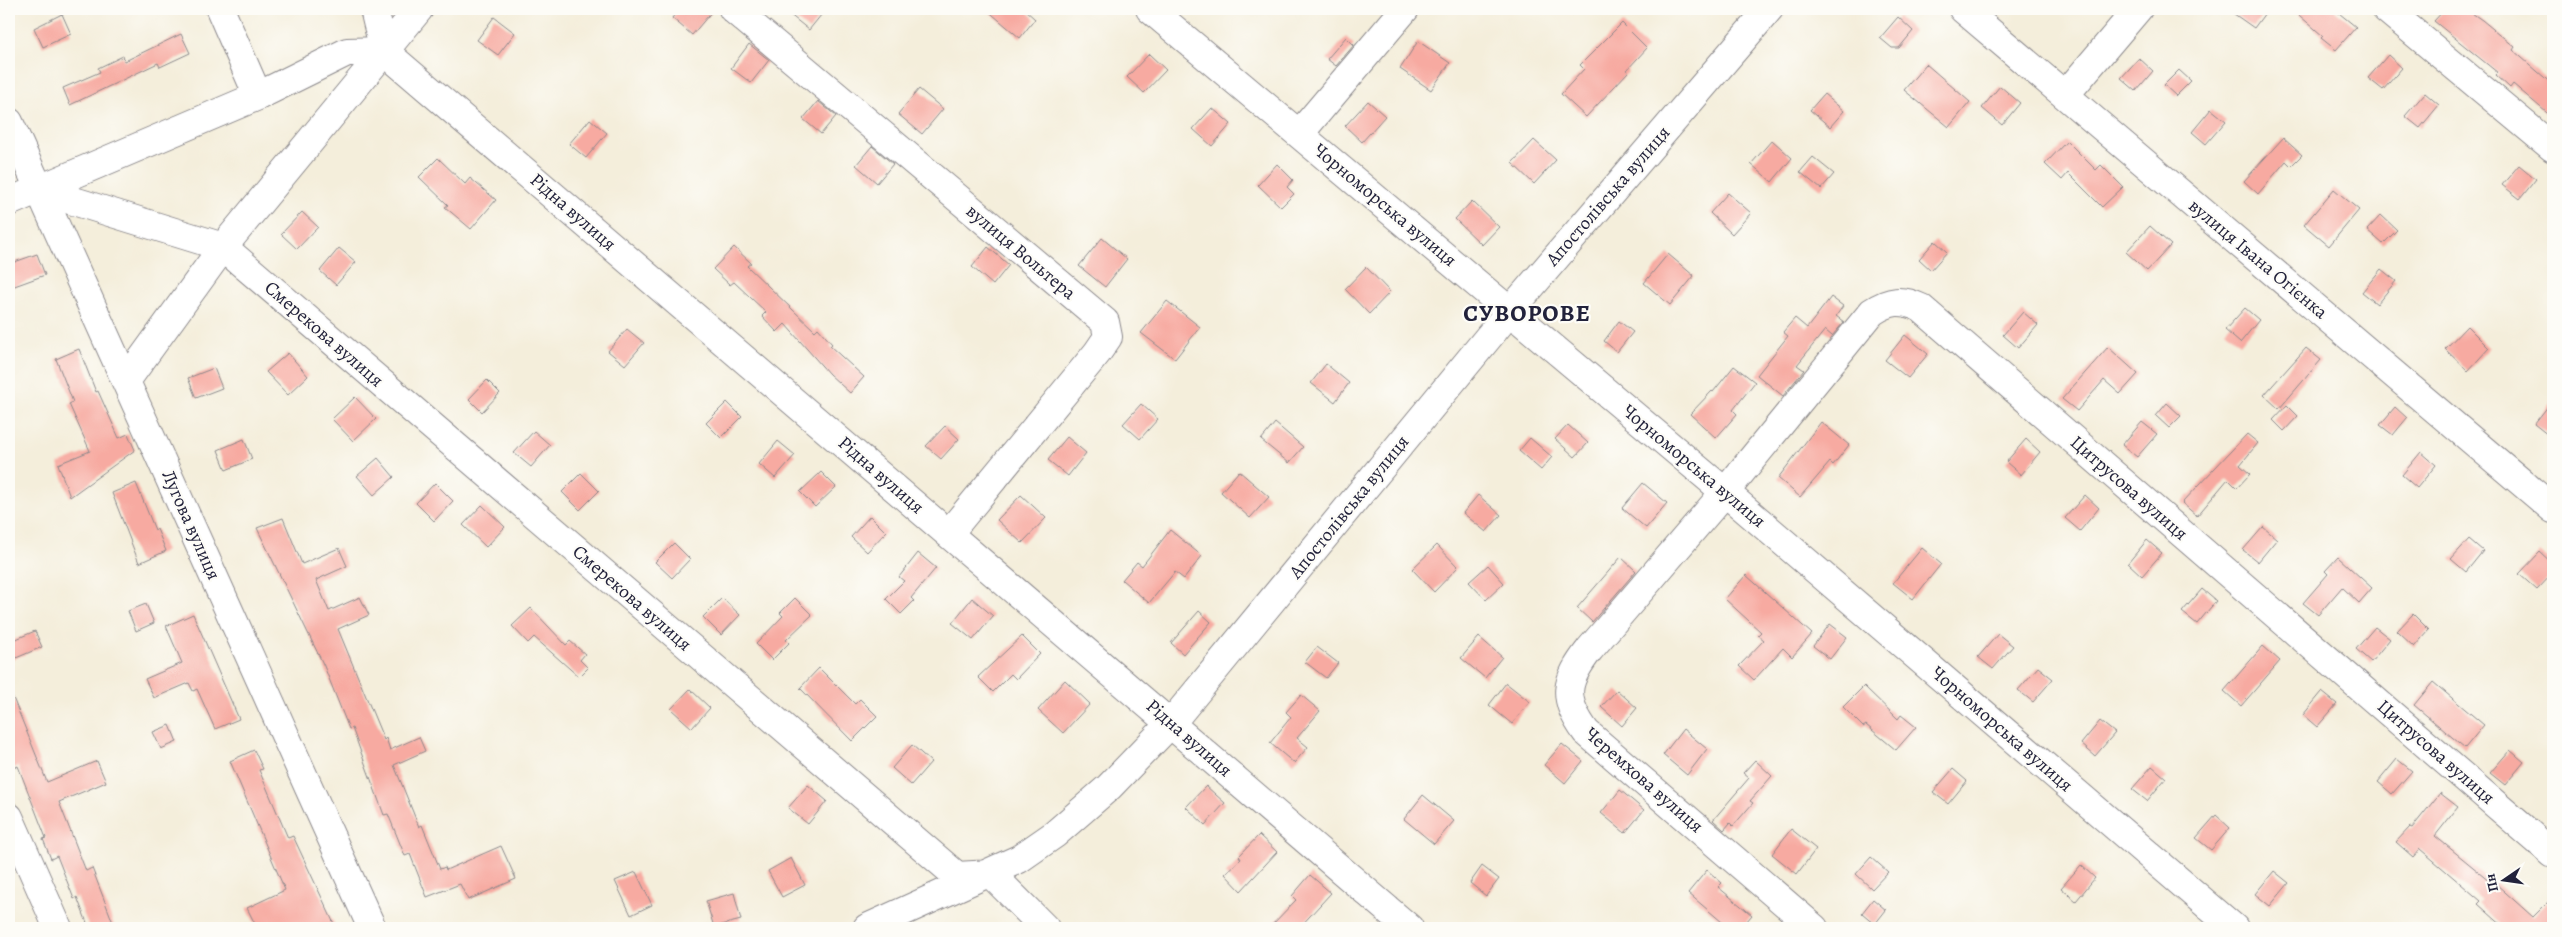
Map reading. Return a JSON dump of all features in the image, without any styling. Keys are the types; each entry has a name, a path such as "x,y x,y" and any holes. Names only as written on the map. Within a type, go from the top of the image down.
{"street":[{"path":"220,9 258,96"},
{"path":"374,9 384,51"},
{"path":"126,381 223,247 419,9"},
{"name":"вулиця Вольтера","path":"732,9 1105,322 1108,337 1097,352 949,534"},
{"name":"Чорноморська вулиця","path":"1150,9 1726,492 2234,928"},
{"path":"1300,133 1405,9"},
{"name":"Апостолівська вулиця","path":"867,928 991,874 1019,859 1055,834 1109,787 1171,723 1510,311 1769,9"},
{"name":"вулиця Івана Огієнка","path":"1963,9 2553,509"},
{"path":"2065,95 2138,9"},
{"path":"2386,9 2553,148"},
{"path":"9,202 258,96 346,52 384,51"},
{"name":"Рідна вулиця","path":"384,51 1410,928"},
{"name":"Лугова вулиця","path":"9,122 372,928"},
{"path":"38,190 223,247"},
{"name":"Смерекова вулиця","path":"223,247 957,876 991,874"},
{"name":"Цитрусова вулиця","path":"1726,492 1872,312 1894,301 1907,302 1928,315 2553,854"},
{"name":"Черемхова вулиця","path":"1726,492 1574,669 1568,692 1573,712 1586,732 1814,928"},
{"path":"9,817 58,928"},
{"path":"991,874 1046,928"}],"building":[{"path":"679,9 714,9 692,35 672,18"},
{"path":"783,9 826,9 809,30"},
{"path":"986,9 1024,9 1035,19 1020,38"},
{"path":"2227,9 2268,9 2254,28"},
{"path":"2292,9 2334,9 2356,27 2336,50"},
{"path":"2445,9 2466,9 2482,20 2515,47 2513,50 2553,85 2553,118 2513,84 2510,88 2496,75 2498,73 2434,21"},
{"path":"62,14 71,34 43,47 34,28"},
{"path":"494,17 515,33 498,55 477,40"},
{"path":"1898,17 1913,31 1899,48 1892,48 1880,38"},
{"path":"1622,23 1647,48 1627,70 1628,72 1586,117 1561,94 1584,69 1580,65"},
{"path":"181,34 190,53 160,67 158,63 70,105 63,88 100,72 98,68 123,56 125,61"},
{"path":"1346,37 1354,45 1336,66 1327,59"},
{"path":"1418,41 1450,63 1431,90 1400,69"},
{"path":"749,44 769,60 751,83 731,68"},
{"path":"1149,54 1166,70 1144,93 1127,77"},
{"path":"2388,55 2402,68 2383,90 2368,78"},
{"path":"2139,58 2153,71 2136,91 2121,78"},
{"path":"1926,64 1970,102 1949,127 1904,90"},
{"path":"2179,70 2191,81 2176,96 2164,85"},
{"path":"2000,86 2020,103 2002,125 1982,108"},
{"path":"919,89 943,109 922,134 898,114"},
{"path":"2425,93 2439,105 2420,128 2405,116"},
{"path":"1824,94 1844,111 1830,127 1810,110"},
{"path":"818,101 836,116 821,134 803,119"},
{"path":"1368,101 1385,116 1362,142 1345,126"},
{"path":"1212,108 1231,124 1212,146 1193,129"},
{"path":"2211,109 2226,121 2206,144 2192,132"},
{"path":"590,119 607,133 586,158 569,144"},
{"path":"2283,138 2302,155 2291,166 2286,161 2258,194 2244,181"},
{"path":"1534,140 1556,160 1534,184 1512,163"},
{"path":"1772,140 1792,158 1772,182 1751,164"},
{"path":"2067,141 2096,170 2101,165 2123,187 2102,207 2068,173 2062,180 2045,164"},
{"path":"872,146 893,164 877,183 856,165"},
{"path":"1813,157 1834,174 1821,189 1800,172"},
{"path":"438,158 465,184 470,178 496,200 471,229 445,207 448,205 419,177"},
{"path":"1277,164 1293,180 1287,187 1294,194 1281,207 1258,185"},
{"path":"2519,165 2536,179 2520,199 2502,185"},
{"path":"2334,189 2359,210 2329,246 2304,225"},
{"path":"1728,193 1751,213 1732,234 1710,213"},
{"path":"1472,201 1499,227 1482,245 1455,219"},
{"path":"302,212 318,227 297,249 281,234"},
{"path":"2381,215 2397,230 2383,244 2367,230"},
{"path":"2150,226 2171,245 2147,271 2126,252"},
{"path":"1102,238 1127,259 1105,287 1079,266"},
{"path":"1935,241 1947,252 1931,270 1919,259"},
{"path":"734,247 751,263 747,266 815,331 818,328 832,344 830,346 864,377 850,393 829,374 785,324 777,332 762,316 766,312 734,282 730,285 713,269"},
{"path":"988,247 1009,265 993,285 972,267"},
{"path":"339,248 356,262 336,285 320,271"},
{"path":"37,254 45,275 9,288 9,264"},
{"path":"1668,254 1694,276 1670,305 1644,283"},
{"path":"1366,267 1390,292 1369,314 1345,289"},
{"path":"2381,269 2396,281 2377,304 2362,292"},
{"path":"1831,297 1843,306 1836,316 1844,322 1832,336 1825,330 1797,365 1804,370 1783,396 1757,375 1788,336 1783,332 1795,318 1807,328"},
{"path":"1167,301 1200,327 1175,359 1141,333"},
{"path":"2245,308 2259,320 2240,343 2225,330"},
{"path":"2023,312 2038,325 2018,348 2003,335"},
{"path":"1619,321 1633,332 1617,352 1604,341"},
{"path":"2467,326 2489,348 2468,371 2445,349"},
{"path":"627,329 644,343 625,365 608,351"},
{"path":"1905,335 1928,354 1908,378 1885,360"},
{"path":"2108,347 2138,374 2120,394 2104,380 2077,411 2062,399"},
{"path":"2306,348 2321,360 2279,409 2264,395"},
{"path":"79,349 96,392 98,391 119,438 128,434 135,450 70,497 58,464 90,451 69,404 73,402 56,359"},
{"path":"288,353 308,376 288,395 266,372"},
{"path":"1326,364 1349,383 1335,402 1311,383"},
{"path":"1734,366 1755,382 1733,410 1737,414 1716,438 1690,414 1713,392"},
{"path":"214,368 222,388 196,398 188,378"},
{"path":"487,380 500,393 482,412 469,399"},
{"path":"355,397 376,419 353,441 332,419"},
{"path":"2553,400 2553,439 2534,424"},
{"path":"727,402 742,417 721,438 706,423"},
{"path":"2167,403 2181,416 2169,428 2156,416"},
{"path":"1141,404 1158,419 1140,439 1123,424"},
{"path":"2287,405 2298,416 2284,431 2273,420"},
{"path":"2395,407 2407,418 2393,435 2380,425"},
{"path":"1821,422 1849,445 1833,465 1830,462 1800,497 1778,478"},
{"path":"2142,422 2157,434 2137,457 2122,445"},
{"path":"1275,423 1303,447 1289,463 1261,440"},
{"path":"1568,425 1588,443 1575,457 1555,439"},
{"path":"945,426 959,439 941,459 926,446"},
{"path":"534,431 550,445 531,467 514,453"},
{"path":"2247,434 2258,443 2240,465 2250,474 2237,488 2228,479 2197,516 2182,503"},
{"path":"1067,437 1086,453 1068,476 1048,460"},
{"path":"1530,438 1552,457 1541,470 1519,451"},
{"path":"244,439 252,459 226,470 218,450"},
{"path":"2026,439 2040,452 2021,475 2006,462"},
{"path":"778,441 795,455 775,478 759,464"},
{"path":"2421,452 2436,465 2417,488 2402,475"},
{"path":"378,458 394,477 374,495 357,476"},
{"path":"1239,471 1269,497 1250,518 1221,492"},
{"path":"821,472 836,487 815,507 800,492"},
{"path":"581,473 599,491 580,510 562,492"},
{"path":"136,483 155,530 157,529 166,551 139,563 112,493"},
{"path":"435,483 453,501 434,521 416,503"},
{"path":"1643,483 1667,503 1646,528 1622,508"},
{"path":"1021,495 1046,518 1022,543 997,520"},
{"path":"1478,495 1501,515 1486,532 1463,513"},
{"path":"2085,495 2099,508 2080,531 2065,518"},
{"path":"482,505 505,527 486,547 463,525"},
{"path":"870,516 886,532 867,552 851,537"},
{"path":"283,518 302,564 339,548 347,566 316,580 329,611 360,597 369,615 338,629 384,740 386,738 390,750 419,737 425,751 394,765 419,827 422,825 440,869 445,867 446,870 501,846 516,879 468,900 460,884 427,897 410,854 405,856 388,814 384,815 352,728 349,729 324,666 257,528"},
{"path":"2263,527 2277,539 2258,562 2243,550"},
{"path":"1170,530 1202,556 1184,579 1175,572 1149,603 1122,580 1137,562 1142,566"},
{"path":"2469,539 2483,551 2466,572 2451,559"},
{"path":"2147,540 2162,553 2142,576 2128,563"},
{"path":"674,543 690,559 672,578 655,562"},
{"path":"1437,545 1458,567 1434,592 1412,569"},
{"path":"1922,548 1941,564 1913,599 1893,583"},
{"path":"2540,552 2553,564 2553,573 2537,590 2519,574"},
{"path":"918,553 936,568 911,598 914,601 901,614 886,599 904,581 899,577"},
{"path":"1621,557 1636,571 1592,622 1577,608"},
{"path":"2338,557 2372,588 2359,603 2342,587 2318,615 2303,603 2328,574 2325,571"},
{"path":"1488,565 1504,583 1486,600 1469,582"},
{"path":"1746,575 1812,634 1792,657 1783,648 1754,680 1739,666 1764,640 1758,635 1761,632 1725,599"},
{"path":"2202,589 2216,601 2197,624 2182,612"},
{"path":"722,598 740,615 721,635 703,617"},
{"path":"795,598 812,615 786,640 789,643 772,660 756,644 783,616 780,613"},
{"path":"972,598 993,616 973,640 952,623"},
{"path":"146,604 154,623 136,631 128,611"},
{"path":"531,608 566,645 570,641 585,654 580,660 588,668 579,677 534,637 528,643 512,626"},
{"path":"1199,611 1211,622 1183,654 1171,643"},
{"path":"193,614 239,719 215,729 197,689 193,691 189,683 154,698 145,679 182,663 166,626"},
{"path":"2413,614 2429,630 2414,647 2397,631"},
{"path":"1830,624 1847,637 1830,659 1813,646"},
{"path":"2375,627 2390,639 2371,662 2356,649"},
{"path":"35,631 42,647 9,661 9,642"},
{"path":"1998,634 2013,646 1993,669 1978,657"},
{"path":"1022,636 1040,654 1016,679 1011,674 993,692 978,677"},
{"path":"1479,637 1502,657 1485,678 1461,658"},
{"path":"2263,646 2280,661 2241,706 2224,691"},
{"path":"1317,647 1338,663 1326,678 1305,662"},
{"path":"2038,667 2053,679 2033,702 2018,690"},
{"path":"819,668 855,704 860,699 877,716 852,741 800,688"},
{"path":"1065,680 1090,704 1063,733 1038,710"},
{"path":"2433,682 2484,725 2465,748 2414,705"},
{"path":"1506,683 1530,702 1512,724 1489,705"},
{"path":"1864,686 1898,719 1901,715 1916,727 1896,750 1866,725 1863,727 1843,707"},
{"path":"9,688 47,782 97,761 106,782 59,802 86,871 92,868 115,928 89,928 77,897 74,899 57,856 51,859 43,839 46,838 18,766 9,770"},
{"path":"690,689 710,708 692,728 671,709"},
{"path":"1617,690 1637,708 1622,726 1601,707"},
{"path":"2322,692 2337,704 2317,727 2303,715"},
{"path":"1301,695 1320,711 1297,738 1308,747 1294,763 1270,743 1291,717 1286,712"},
{"path":"2100,721 2115,733 2095,756 2081,744"},
{"path":"170,725 177,742 161,749 153,732"},
{"path":"1683,729 1707,749 1687,775 1663,755"},
{"path":"1562,744 1583,761 1565,783 1544,765"},
{"path":"912,745 931,762 911,785 892,768"},
{"path":"254,750 263,769 259,770 288,838 293,836 336,928 257,928 247,908 285,890 230,761"},
{"path":"2510,750 2524,762 2505,785 2490,773"},
{"path":"2397,759 2412,771 2392,794 2378,782"},
{"path":"1755,760 1772,776 1750,801 1753,803 1733,826 1730,823 1724,830 1713,820 1749,778 1743,773"},
{"path":"2152,766 2166,778 2147,801 2132,789"},
{"path":"1953,769 1967,781 1948,804 1933,792"},
{"path":"808,785 827,801 808,824 788,808"},
{"path":"1206,786 1225,803 1205,825 1186,807"},
{"path":"1620,790 1644,810 1625,833 1601,813"},
{"path":"2440,793 2458,807 2435,836 2496,884 2533,917 2553,897 2553,928 2505,928 2478,904 2481,901 2420,849 2413,857 2396,842 2410,827 2412,828"},
{"path":"1423,795 1454,821 1434,844 1404,819"},
{"path":"2216,815 2230,828 2211,850 2196,838"},
{"path":"1791,829 1816,849 1797,874 1772,854"},
{"path":"1259,835 1277,852 1241,891 1225,874 1241,859 1239,856"},
{"path":"1871,857 1888,872 1872,889 1856,874"},
{"path":"791,858 805,885 782,897 768,871"},
{"path":"2081,865 2095,878 2076,901 2061,888"},
{"path":"1482,866 1499,879 1486,896 1470,883"},
{"path":"1707,870 1722,883 1718,887 1752,915 1741,928 1729,928 1688,893"},
{"path":"2274,871 2289,883 2270,906 2255,894"},
{"path":"636,872 652,905 631,915 615,881"},
{"path":"1310,875 1331,893 1299,928 1269,928 1296,900 1292,896"},
{"path":"734,893 741,920 714,927 706,901"},
{"path":"1873,899 1886,910 1875,924 1862,913"}],"district":[{"name":"СУВОРОВЕ","path":"1527,313"}]}
